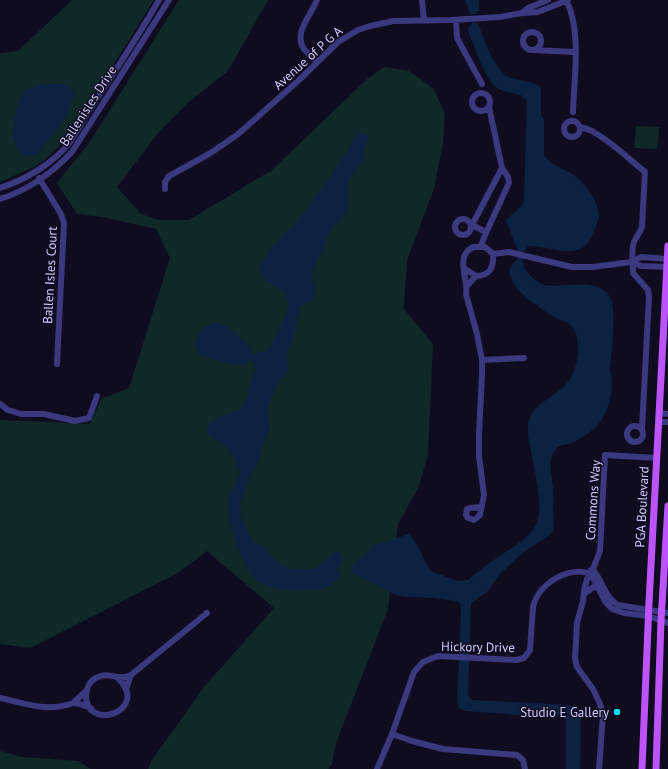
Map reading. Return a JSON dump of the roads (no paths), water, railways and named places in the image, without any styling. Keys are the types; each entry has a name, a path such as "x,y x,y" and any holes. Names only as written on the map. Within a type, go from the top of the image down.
{"main road":[{"name":"PGA Boulevard","path":"642,769 648,613 668,246"},
{"name":"PGA Boulevard","path":"656,769 665,622 668,506"}],"street":[{"name":"Ballenisles Drive","path":"0,188 12,184 34,172 50,161 70,142 88,111 141,31 159,0"},
{"name":"Ballenisles Drive","path":"0,199 13,195 41,180 64,160 77,145 169,0"},
{"path":"317,0 303,26 300,37 305,49 317,62"},
{"path":"422,0 424,21"},
{"path":"537,6 548,0"},
{"path":"537,6 567,0 572,14 576,31 573,112"},
{"name":"Avenue of P G A","path":"165,189 165,182 169,176 209,154 238,135 253,123 338,42 358,30 388,22 500,17 522,13 537,6"},
{"path":"456,20 457,38 482,84"},
{"path":"531,50 575,52"},
{"path":"481,246 508,186 508,177 502,168 489,107"},
{"path":"580,127 588,129 617,148 645,172 642,227 634,242 632,262 633,273 648,290 649,296 642,429"},
{"path":"486,232 472,225 502,168"},
{"name":"Ballen Isles Court","path":"34,172 41,180 61,214 64,223 57,364"},
{"path":"465,269 476,276 485,275 491,270 493,254 488,249 481,246 470,249 465,254 463,262 465,269 466,294 477,334 482,360 479,456 484,499 481,507"},
{"path":"493,254 505,252 572,267 592,267 632,262 641,257 668,259"},
{"path":"632,262 641,266 667,267"},
{"path":"466,287 476,276"},
{"path":"482,360 524,358"},
{"path":"0,404 8,410 21,414 44,414 75,421 89,418 97,396"},
{"path":"660,413 668,414"},
{"path":"659,422 668,422"},
{"name":"Commons Way","path":"599,769 603,714 593,689 578,667 575,658 577,623 587,579 592,572 600,551 605,455 657,458"},
{"path":"592,572 599,583 605,601 612,609 620,612 665,612"},
{"name":"Hickory Drive","path":"377,769 392,734 410,679 423,662 434,657 457,656 516,660 524,658 530,650 533,607 535,600 547,584 567,573 592,572"},
{"path":"584,594 599,583"},
{"path":"118,678 131,675 206,613"},
{"path":"648,613 665,622"},
{"path":"73,703 87,690 92,680 97,677 108,675 118,678 126,689"},
{"path":"0,698 43,708 60,707 73,703 80,704 91,708 98,714 111,715 123,707 125,703 126,689 131,675"},
{"path":"87,690 87,700 91,708"},
{"path":"392,734 444,749 517,755 523,760 525,769"}],"water":[{"path":"465,0 479,0 479,10 475,14 470,14"},
{"path":"472,23 478,24 485,43 503,73 512,78 532,83 541,88 541,115 544,119 544,155 555,165 579,179 583,183 598,209 599,216 595,229 590,239 583,247 577,250 565,251 528,246 524,251 522,261 525,265 524,267 532,278 544,285 589,285 605,291 610,297 612,303 614,321 610,368 612,386 607,410 597,426 590,432 572,443 559,446 552,455 550,465 553,486 554,524 552,532 550,535 522,553 499,575 488,591 471,603 468,696 472,700 570,705 578,708 580,712 581,728 580,769 566,769 566,720 563,716 465,711 459,708 457,702 461,610 460,603 435,598 396,595 351,573 353,565 375,545 408,534 416,543 431,570 435,573 455,580 468,580 489,563 525,538 535,526 539,512 538,488 528,435 529,420 535,408 568,382 577,362 578,343 573,328 568,323 558,319 530,300 517,288 510,275 510,268 517,260 519,251 506,221 521,207 524,200 527,101 518,94 500,90 493,84 481,63 469,33 468,28"},
{"path":"47,84 60,84 72,87 74,95 66,117 37,155 27,157 19,151 15,142 14,127 16,110 22,96 28,89"},
{"path":"360,132 368,136 363,160 349,180 348,205 344,215 330,230 325,246 314,266 313,279 315,293 313,298 300,307 294,334 287,352 287,374 278,382 269,404 268,416 270,429 261,449 261,455 248,480 241,500 240,508 242,521 254,543 262,545 272,558 279,564 291,569 317,568 335,552 341,554 343,560 337,567 339,576 329,587 316,590 281,589 268,586 258,581 253,576 244,561 233,533 229,512 229,500 231,492 239,478 239,469 231,453 222,444 210,436 207,431 211,422 237,411 244,405 255,374 254,363 250,360 245,364 238,365 206,357 198,353 196,344 204,328 216,323 224,325 235,333 251,348 253,355 258,352 266,351 271,346 285,318 289,305 285,293 266,281 260,270 260,265 270,250 282,236 294,226 310,206 314,198 323,188 349,149 357,133"}],"place":[{"name":"Studio E Gallery","path":"617,712"}]}
